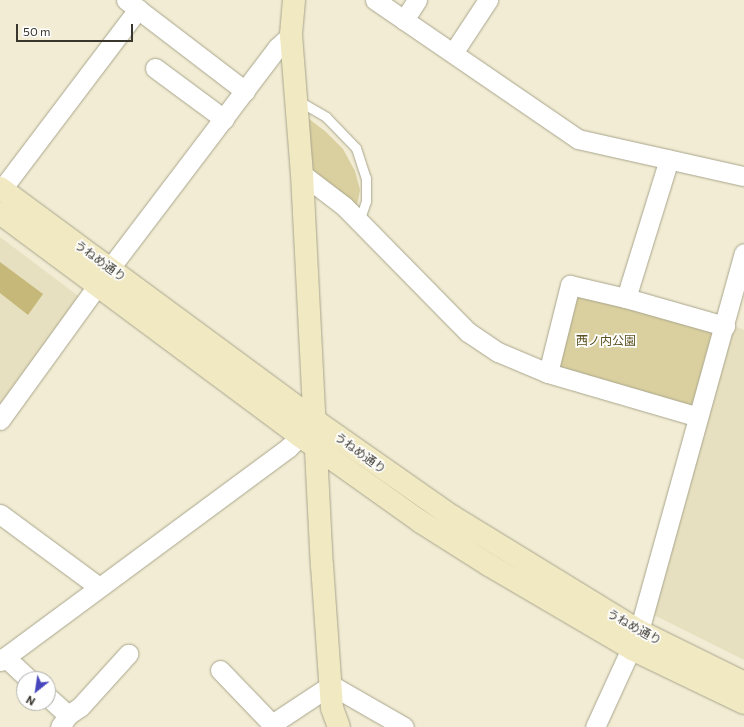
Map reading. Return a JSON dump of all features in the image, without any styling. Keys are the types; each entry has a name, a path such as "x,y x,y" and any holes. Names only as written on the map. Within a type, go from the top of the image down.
{"street":[{"path":"294,0 291,35 302,174 310,434 332,708 339,727"},
{"path":"375,0 578,139 669,158 744,176"},
{"path":"404,20 417,0"},
{"path":"453,53 488,0"},
{"path":"1,188 132,5 245,91"},
{"path":"0,420 97,285 278,47 291,35"},
{"path":"155,68 224,118"},
{"path":"626,298 669,158"},
{"path":"302,174 359,221 468,332 498,352 548,373 698,417"},
{"name":"うねめ通り","path":"1,188 110,268 310,434 421,522 483,561 635,640 744,704"},
{"name":"うねめ通り","path":"0,213 97,285 310,434 453,517 635,640 744,683"},
{"path":"599,726 635,640 725,326 744,253"},
{"path":"548,373 570,285 626,298 725,326"},
{"path":"18,671 2,659 288,448 310,434"},
{"path":"0,514 98,587"},
{"path":"56,709 64,721 80,707 128,654"},
{"path":"220,670 272,724 330,685"},
{"path":"330,685 404,727"}],"lane":[{"path":"295,99 326,118 356,148 366,178 366,201 359,221"}],"shaded area":[{"path":"0,237 81,298 0,409"},
{"path":"0,262 43,294 28,315 0,293"},
{"path":"734,326 744,330 744,660 652,614"}],"green space":[{"path":"305,119 309,119 325,131 343,149 355,171 360,190 357,206 313,171"},
{"name":"西ノ内公園","path":"574,292 712,333 692,406 558,367"}]}
